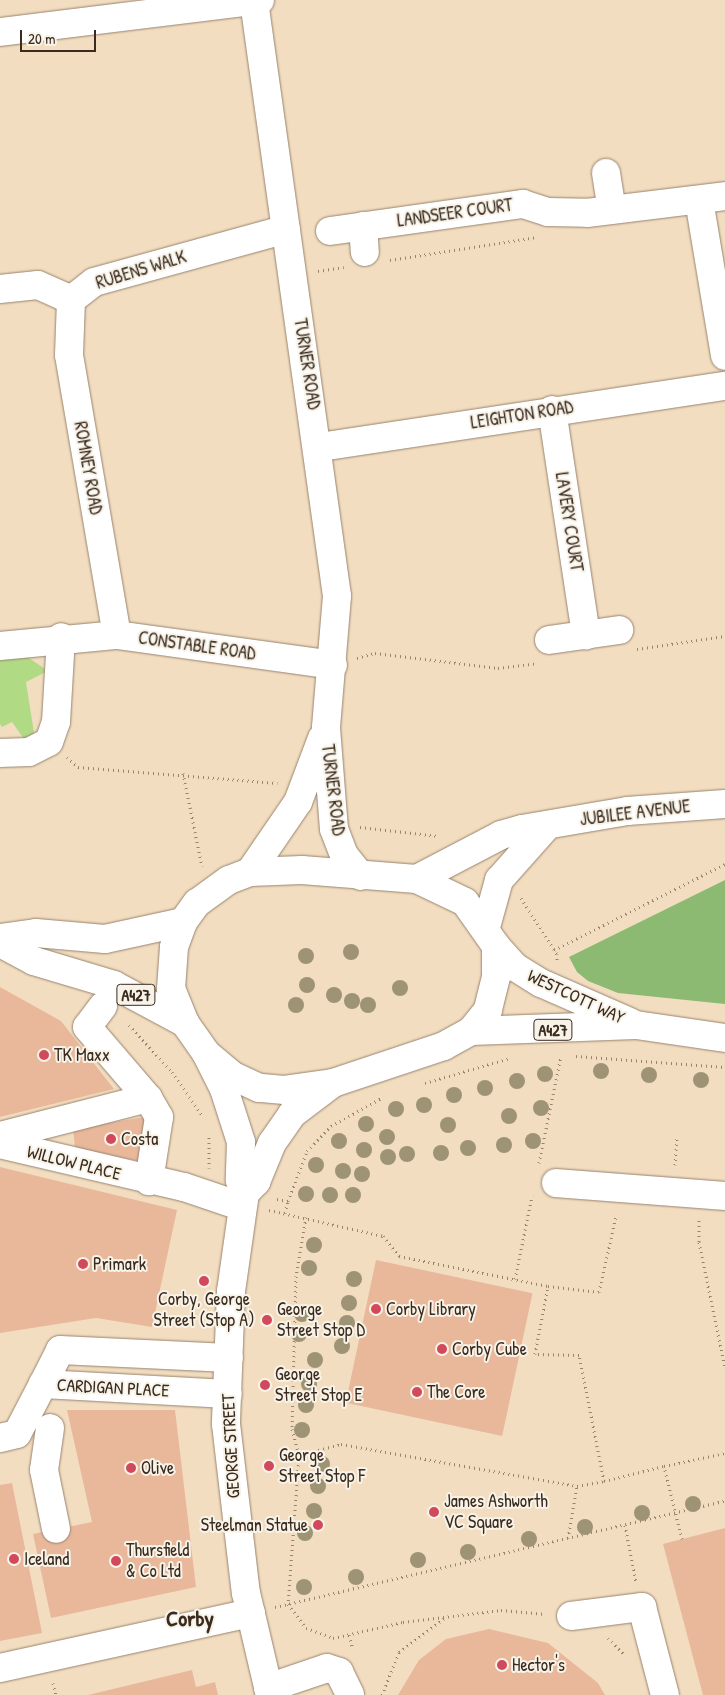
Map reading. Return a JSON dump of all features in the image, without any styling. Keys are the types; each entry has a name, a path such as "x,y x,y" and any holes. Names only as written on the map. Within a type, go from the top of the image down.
{"main road":[{"path":"0,32 257,0"},
{"name":"TURNER ROAD","path":"257,0 286,229 320,446 337,596 333,665 326,728 334,829 344,855 361,876"},
{"path":"606,174 612,210"},
{"name":"LANDSEER COURT","path":"330,231 366,251 523,204 548,212 612,210 712,198 725,356"},
{"name":"RUBENS WALK","path":"71,300 94,282 286,229"},
{"path":"0,289 38,285 71,300"},
{"name":"ROMNEY ROAD","path":"71,300 69,355 116,635"},
{"name":"LEIGHTON ROAD","path":"320,446 552,410 725,386"},
{"name":"LAVERY COURT","path":"552,410 586,635"},
{"path":"549,640 619,630"},
{"name":"CONSTABLE ROAD","path":"0,646 61,637 116,635 333,665"},
{"path":"0,753 29,752 49,742 56,722 61,637"},
{"name":"TURNER ROAD","path":"250,872 298,802 326,728"},
{"name":"JUBILEE AVENUE","path":"417,879 500,835 627,811 725,804"},
{"path":"417,879 302,870 250,872 212,891 183,922 170,968 171,989 185,1023 206,1053 233,1076 258,1088 334,1083 444,1046 471,1031 488,1010 496,977 491,937 499,880 546,827"},
{"name":"WESTCOTT WAY","path":"417,879 465,902 515,967 541,983 636,1025"},
{"path":"0,938 36,932 105,939 183,922"},
{"name":"A427","path":"0,943 34,961 114,985 185,1023"},
{"path":"103,1006 87,1027 148,1098 159,1117 149,1181"},
{"name":"WESTCOTT WAY","path":"471,1031 636,1025 725,1038"},
{"name":"GEORGE STREET","path":"206,1053 224,1088 241,1142 240,1180 252,1201"},
{"name":"GEORGE STREET","path":"269,1692 251,1613 230,1479 228,1394 231,1291 256,1182 272,1143 292,1114 334,1083"},
{"name":"WILLOW PLACE","path":"0,1136 148,1098"},
{"name":"WILLOW PLACE","path":"0,1144 149,1181 252,1201"},
{"path":"556,1183 725,1196"},
{"path":"43,1384 60,1350 229,1358"},
{"name":"CARDIGAN PLACE","path":"0,1438 17,1434 43,1384 228,1394"},
{"path":"25,1419 57,1431 44,1470 56,1529"},
{"path":"572,1616 642,1607 665,1695"},
{"path":"0,1668 251,1613"},
{"path":"269,1692 327,1668 339,1672 349,1694"}],"path":[{"path":"293,276 366,251 542,236"},
{"path":"49,742 78,767 183,773 280,784"},
{"path":"183,773 202,866"},
{"path":"352,827 447,838"},
{"path":"516,893 554,950 725,864"},
{"path":"553,1055 725,1068"},
{"path":"420,1084 518,1056"},
{"path":"540,1154 561,1056"},
{"path":"285,1214 307,1151 331,1126 393,1093"},
{"path":"677,1136 673,1165 682,1166"},
{"path":"252,1201 288,1201"},
{"path":"252,1201 285,1214 383,1236 399,1256 548,1286 599,1292 616,1216"},
{"path":"700,1212 699,1242 725,1367"},
{"path":"515,1279 528,1214"},
{"path":"306,1218 296,1276 292,1429 299,1455 288,1604 306,1628 333,1638 446,1617 501,1610 572,1616 603,1634 629,1661"},
{"path":"548,1286 535,1354 579,1355 604,1481"},
{"path":"299,1455 340,1444 577,1486 725,1453"},
{"path":"664,1466 674,1513 682,1539"},
{"path":"568,1538 577,1486"},
{"path":"251,1613 725,1502"},
{"path":"625,1525 642,1607"},
{"path":"382,1695 400,1652 446,1617"}],"green space":[{"path":"26,656 48,671 26,682 34,733 44,739 26,742 12,722 2,727 0,724 0,660"},
{"path":"725,880 725,1004 618,993 588,981 577,972 569,957"}],"building":[{"name":"TK Maxx","path":"0,987 61,1021 114,1089 0,1117"},
{"name":"Costa","path":"151,1116 144,1162 75,1148 73,1129"},
{"name":"Primark","path":"0,1167 177,1210 152,1327 96,1318 0,1333"},
{"name":"Corby Cube","path":"376,1260 533,1293 502,1436 346,1403"},
{"path":"67,1410 175,1410 196,1587 51,1618 33,1534 92,1522"},
{"name":"Iceland","path":"12,1483 42,1633 0,1641 0,1485"},
{"path":"725,1528 725,1695 703,1695 663,1544"},
{"path":"489,1629 548,1643 598,1683 605,1695 398,1695 419,1660 446,1639"},
{"path":"192,1670 196,1687 215,1682 218,1695 88,1695"}],"place":[{"name":"TK Maxx","path":"44,1055"},
{"name":"Costa","path":"111,1139"},
{"name":"Primark","path":"83,1264"},
{"name":"Corby, George Street (Stop A)","path":"204,1281"},
{"name":"Corby Library","path":"376,1309"},
{"name":"George Street Stop D","path":"267,1320"},
{"name":"Corby Cube","path":"442,1349"},
{"name":"George Street Stop E","path":"265,1385"},
{"name":"The Core","path":"417,1392"},
{"name":"George Street Stop F","path":"269,1466"},
{"name":"Olive","path":"131,1468"},
{"name":"James Ashworth VC Square","path":"434,1512"},
{"name":"Steelman Statue","path":"318,1525"},
{"name":"Iceland","path":"14,1559"},
{"name":"Thursfield & Co Ltd","path":"116,1561"},
{"name":"Hector's","path":"502,1665"}],"district":[{"name":"Corby","path":"190,1619"}]}
